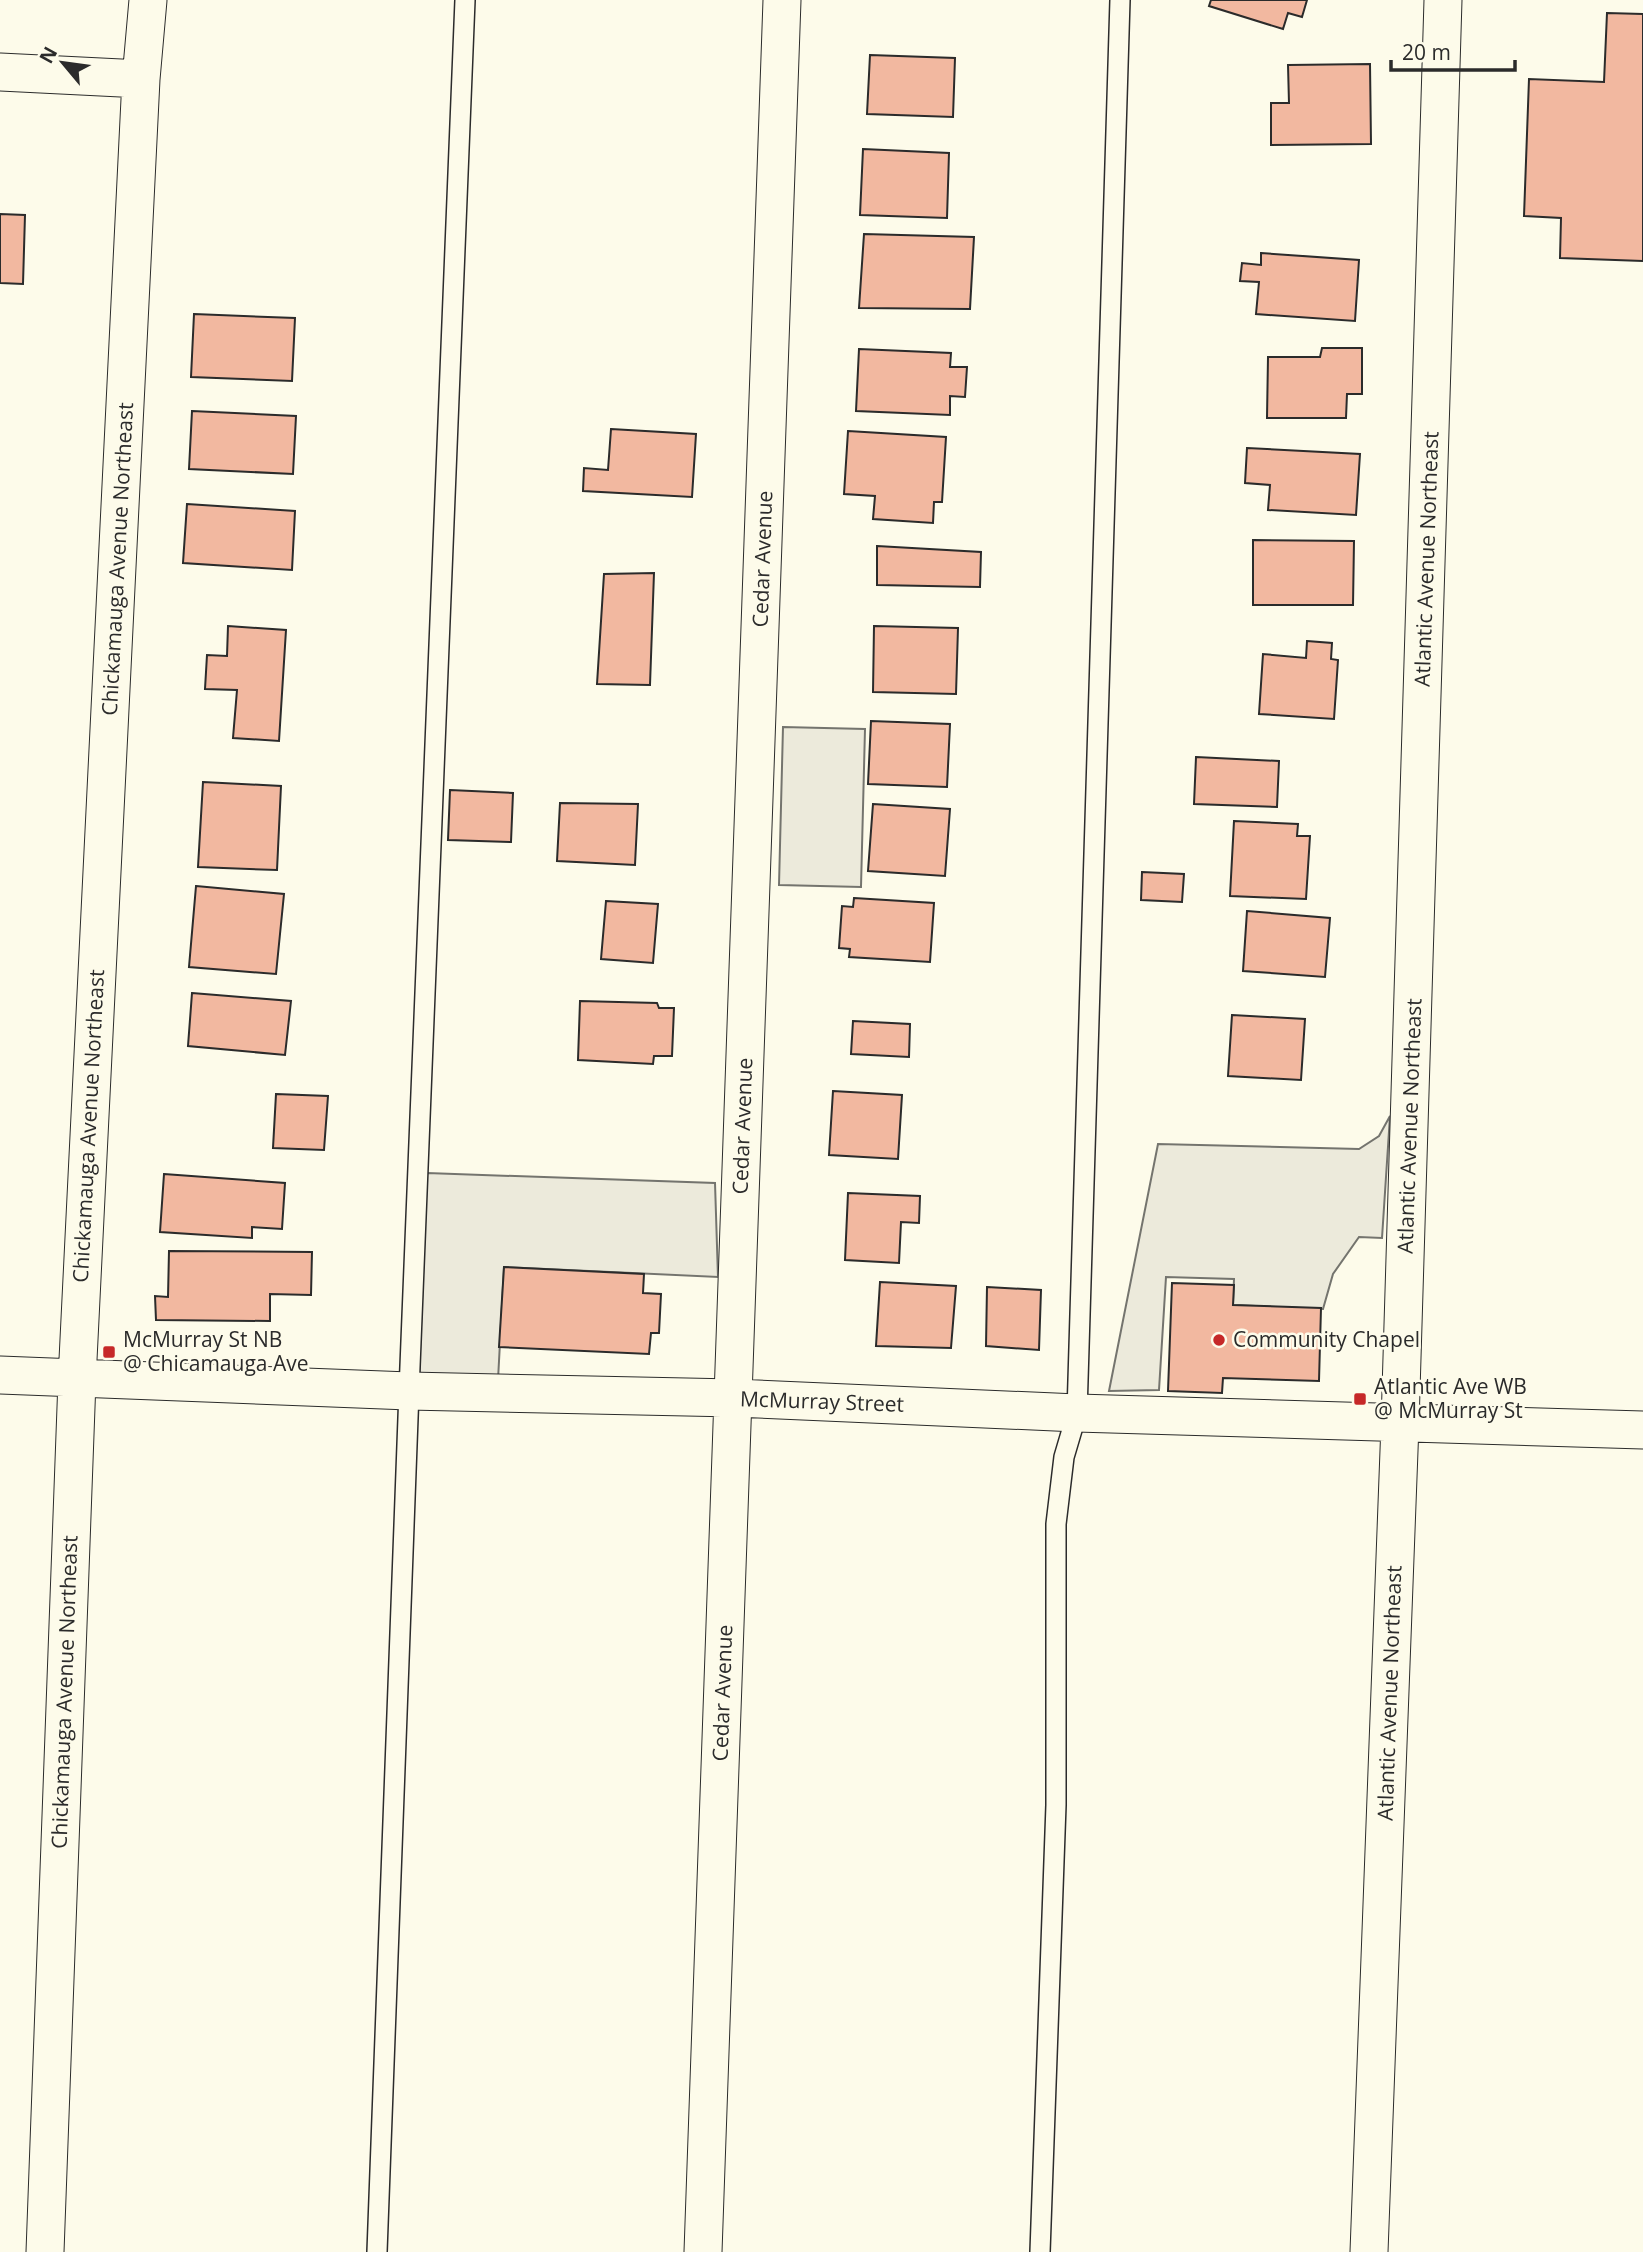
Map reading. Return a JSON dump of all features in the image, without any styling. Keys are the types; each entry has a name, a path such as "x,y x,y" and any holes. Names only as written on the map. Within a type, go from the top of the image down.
{"street":[{"name":"Chickamauga Avenue Northeast","path":"45,2252 77,1380 141,79 148,0"},
{"name":"Cedar Avenue","path":"703,2252 782,0"},
{"name":"Atlantic Avenue Northeast","path":"1369,2252 1400,1424 1443,0"},
{"path":"0,72 141,79"},
{"name":"McMurray Street","path":"0,1375 77,1380 734,1398 1077,1413 1643,1430"}],"lane":[{"path":"377,2252 465,0"},
{"path":"1040,2252 1056,1805 1056,1524 1064,1457 1077,1413 1120,0"}],"shaded area":[{"path":"783,727 865,729 861,887 779,885"},
{"path":"1390,1116 1382,1238 1359,1237 1333,1274 1323,1309 1233,1305 1234,1279 1166,1277 1159,1390 1109,1391 1158,1144 1359,1149 1379,1136"},
{"path":"427,1173 715,1183 718,1277 504,1267 498,1380 419,1377"}],"building":[{"path":"1211,0 1307,0 1302,17 1288,13 1283,29 1209,6"},
{"path":"1607,13 1643,14 1643,261 1560,258 1561,218 1524,216 1529,79 1604,82"},
{"path":"870,55 955,58 953,117 867,114"},
{"path":"1370,64 1371,144 1271,145 1271,103 1289,103 1288,65"},
{"path":"863,149 949,153 947,218 860,215"},
{"path":"0,214 25,215 23,284 0,283"},
{"path":"864,234 974,237 970,309 859,308"},
{"path":"1261,253 1359,260 1355,321 1256,314 1259,282 1240,281 1242,263 1261,265"},
{"path":"194,314 295,318 292,381 191,377"},
{"path":"1322,348 1362,348 1362,394 1347,394 1346,418 1267,418 1268,357 1320,357"},
{"path":"859,349 951,353 950,367 967,367 965,397 950,396 950,415 856,411"},
{"path":"192,411 296,416 293,474 189,469"},
{"path":"611,429 696,434 692,497 583,491 584,468 608,470"},
{"path":"848,431 946,437 942,502 934,502 933,523 873,519 875,496 844,494"},
{"path":"1247,448 1360,454 1356,515 1268,510 1270,485 1245,483"},
{"path":"187,504 295,511 292,570 183,563"},
{"path":"1253,540 1354,541 1353,605 1253,605"},
{"path":"877,546 981,552 980,587 877,585"},
{"path":"654,573 650,685 597,684 604,574"},
{"path":"228,626 286,630 279,741 233,738 237,690 205,689 207,655 227,656"},
{"path":"874,626 958,628 956,694 873,692"},
{"path":"1307,641 1332,643 1331,659 1338,660 1334,719 1259,714 1263,654 1306,658"},
{"path":"871,721 950,724 947,787 868,784"},
{"path":"1196,757 1279,761 1277,807 1194,804"},
{"path":"203,782 281,786 277,870 198,867"},
{"path":"450,790 513,793 511,842 448,840"},
{"path":"560,803 638,804 635,865 557,861"},
{"path":"873,804 950,809 945,876 868,871"},
{"path":"1234,821 1298,824 1297,836 1310,836 1306,899 1230,896"},
{"path":"1142,872 1184,874 1182,902 1141,900"},
{"path":"196,886 284,894 276,974 189,967"},
{"path":"854,898 934,903 930,962 849,957 850,949 839,948 842,906 853,907"},
{"path":"606,901 658,904 653,963 601,959"},
{"path":"1247,911 1330,918 1325,977 1243,971"},
{"path":"192,993 291,1001 285,1055 188,1046"},
{"path":"580,1001 657,1003 659,1008 674,1008 672,1056 654,1056 653,1064 578,1060"},
{"path":"1232,1015 1305,1019 1301,1080 1228,1076"},
{"path":"853,1021 910,1024 909,1057 851,1054"},
{"path":"833,1091 902,1095 898,1159 829,1155"},
{"path":"276,1094 328,1096 324,1150 273,1148"},
{"path":"164,1174 285,1183 282,1229 252,1227 252,1238 160,1232"},
{"path":"848,1193 920,1196 919,1223 901,1222 899,1263 845,1260"},
{"path":"169,1251 312,1252 311,1295 270,1294 270,1321 156,1320 155,1296 168,1297"},
{"path":"504,1267 644,1274 643,1293 661,1294 659,1333 651,1333 649,1354 499,1347"},
{"path":"880,1282 956,1286 951,1348 876,1346"},
{"path":"1172,1283 1234,1285 1233,1305 1321,1308 1319,1381 1223,1378 1222,1393 1168,1391"},
{"path":"987,1287 1041,1290 1039,1350 986,1346"}],"place":[{"name":"Community Chapel","path":"1219,1340"},
{"name":"McMurray St NB @ Chicamauga Ave","path":"109,1352"},
{"name":"Atlantic Ave WB @ McMurray St","path":"1360,1399"}]}
